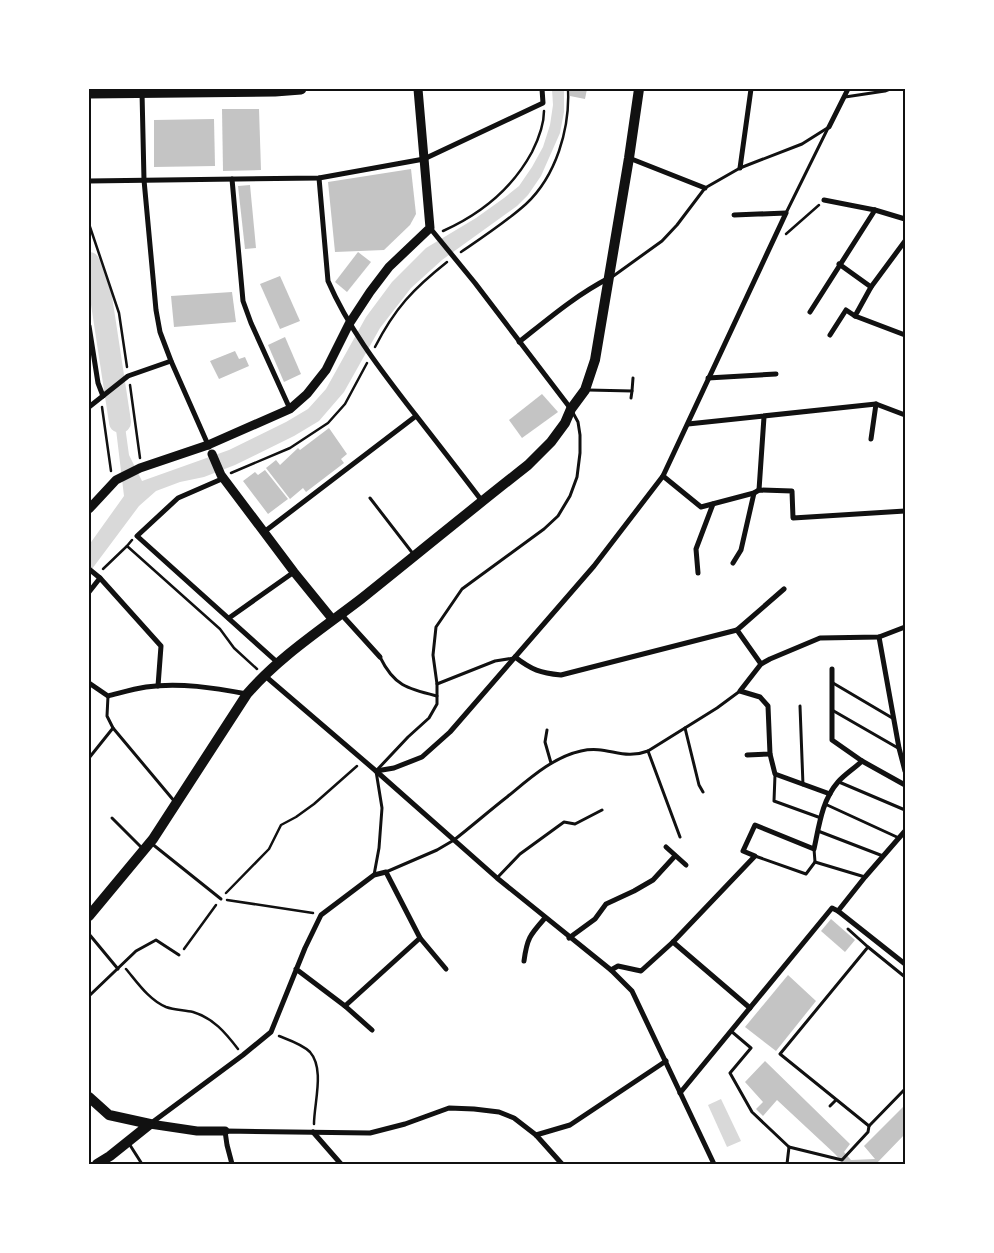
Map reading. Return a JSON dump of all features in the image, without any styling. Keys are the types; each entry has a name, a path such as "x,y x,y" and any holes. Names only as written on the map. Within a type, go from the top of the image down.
{"highway":[{"path":"89,93 275,91 301,89"}],"main road":[{"path":"89,916 148,847 248,694 264,675 277,662 337,617 535,459 565,423 571,409 585,390 595,360 639,89"},
{"path":"89,1097 110,1115 150,1124"},
{"path":"97,1164 150,1124"}],"street":[{"path":"418,89 424,159 434,234 571,409"},
{"path":"89,181 319,178 424,159 543,103 542,89"},
{"path":"740,168 752,89"},
{"path":"829,127 848,89"},
{"path":"142,91 144,180 156,310 160,332 171,361 222,477 294,572 337,617 380,657"},
{"path":"629,158 705,188"},
{"path":"319,178 328,282 351,328 369,355 482,501"},
{"path":"232,180 243,301 290,409"},
{"path":"824,200 875,210 905,219"},
{"path":"810,312 875,210"},
{"path":"376,771 394,768 422,756 450,732 594,566 663,476 786,213 734,215"},
{"path":"89,508 115,482 142,468 210,449 290,409 308,394 326,370 370,292 389,267 434,234"},
{"path":"855,316 871,287 905,241"},
{"path":"839,264 871,287"},
{"path":"519,342 575,298 609,278"},
{"path":"830,335 846,310 855,316 905,335"},
{"path":"89,326 98,383 104,395"},
{"path":"89,407 128,376 171,361"},
{"path":"708,378 776,374"},
{"path":"688,424 876,404 905,415"},
{"path":"871,439 876,404"},
{"path":"264,532 416,416"},
{"path":"733,563 741,550 757,491 764,417"},
{"path":"663,476 701,507 757,491 792,491 793,518 905,511"},
{"path":"222,477 178,498 137,536 277,662"},
{"path":"698,573 696,549 713,504"},
{"path":"229,618 294,572"},
{"path":"89,592 94,573"},
{"path":"94,573 160,646 158,686"},
{"path":"514,657 529,668 542,673 561,675 737,630 784,589"},
{"path":"830,794 776,774 770,754 768,706 760,697 740,691 761,664 820,638 880,637 905,627"},
{"path":"737,630 761,664"},
{"path":"880,637 899,748 905,763 905,771"},
{"path":"832,669 832,740 862,761 905,785"},
{"path":"264,675 497,878 610,970 632,991 714,1164"},
{"path":"89,683 108,696 138,688 158,686 217,688 248,694"},
{"path":"747,755 770,754"},
{"path":"610,970 618,966 641,971 673,942 755,856 744,851 755,825 814,849 825,804 830,794 838,782 862,761"},
{"path":"838,911 905,831"},
{"path":"666,847 686,865"},
{"path":"569,938 594,919 606,904 652,880 675,856"},
{"path":"150,1124 271,1032 296,969 321,915 374,875 386,872 420,938 446,969"},
{"path":"680,1093 832,908 905,964"},
{"path":"524,961 527,942 533,932 546,918"},
{"path":"345,1006 420,938"},
{"path":"673,942 750,1008"},
{"path":"296,969 345,1006 372,1030"},
{"path":"536,1135 570,1125 666,1062"},
{"path":"150,1124 197,1131 370,1133 405,1124 449,1108 474,1109 499,1112 514,1118 536,1135 562,1164"},
{"path":"225,1131 232,1164"},
{"path":"314,1132 341,1164"}],"lane":[{"path":"844,97 890,89"},
{"path":"609,278 662,241 682,219 705,188 740,168 802,144 829,127"},
{"path":"786,213 829,127"},
{"path":"631,398 633,378"},
{"path":"585,390 632,392"},
{"path":"374,875 379,848 382,808 376,771 429,718 437,704 433,655 436,627 462,589 544,529 558,516 570,496 576,477 580,444 578,422 571,409"},
{"path":"370,498 414,555"},
{"path":"380,657 386,670 409,689 437,696"},
{"path":"436,684 514,657"},
{"path":"832,682 894,720"},
{"path":"386,872 437,850 454,840 551,763 578,751 595,748 628,756 638,755 648,751 717,708 740,691"},
{"path":"108,696 107,716 113,728 177,804"},
{"path":"800,706 803,785"},
{"path":"832,710 899,748"},
{"path":"89,758 113,728"},
{"path":"685,728 699,785 703,792"},
{"path":"547,730 546,742 551,763"},
{"path":"648,751 680,837"},
{"path":"776,774 774,801 821,818"},
{"path":"838,782 905,810"},
{"path":"825,804 899,838"},
{"path":"497,878 520,854 564,822 575,824 602,810"},
{"path":"112,818 148,847 221,899"},
{"path":"818,831 883,857"},
{"path":"755,856 806,874 816,862 814,849"},
{"path":"816,862 865,878"},
{"path":"848,929 905,977"},
{"path":"89,934 118,969"},
{"path":"89,996 136,951 156,940 179,955"},
{"path":"868,947 780,1054 868,1126"},
{"path":"898,971 905,964"},
{"path":"731,1030 751,1048 730,1073 752,1112 789,1147 842,1160 868,1132 868,1126 905,1089"},
{"path":"830,1106 836,1100"},
{"path":"128,1142 142,1164"},
{"path":"787,1164 789,1147"}],"path":[{"path":"222,477 290,448 328,423 345,404 385,327 418,286 453,257 501,224 527,202 548,175 558,152 566,125 568,89"},
{"path":"434,234 449,229 483,208 506,190 517,177 537,142 544,117 543,103"},
{"path":"772,241 782,238 824,200"},
{"path":"89,224 119,313 142,468"},
{"path":"104,395 115,482"},
{"path":"94,573 137,536"},
{"path":"127,546 220,629 234,648 264,675"},
{"path":"179,955 221,899 269,849 281,826 314,804 364,761"},
{"path":"221,899 321,915"},
{"path":"122,964 152,999 166,1007 192,1012 208,1018 222,1030 243,1055"},
{"path":"271,1032 302,1046 311,1053 318,1070 314,1132"}],"shaded area":[{"path":"552,89 564,89 564,112 560,133 541,176 528,195 517,206 442,260 411,288 380,328 344,392 319,421 294,436 235,465 204,477 180,482 156,491 139,506 89,573 89,545 124,496 112,396 120,390 129,455 142,481 229,450 308,409 326,389 366,317 392,282 426,248 476,218 519,186 543,147 550,125 553,105"},
{"path":"721,1099 741,1141 727,1147 708,1105"}],"building":[{"path":"570,89 587,89 585,99 570,96"},
{"path":"222,109 259,109 261,170 223,171"},
{"path":"214,119 215,166 154,167 154,120"},
{"path":"411,169 416,214 410,225 384,250 335,252 328,182"},
{"path":"250,185 256,248 245,249 238,186"},
{"path":"358,252 371,262 347,292 335,282"},
{"path":"280,276 300,321 280,329 260,284"},
{"path":"232,292 236,322 174,327 171,296"},
{"path":"285,337 301,374 284,382 268,345"},
{"path":"235,351 239,359 245,357 249,366 219,379 210,361"},
{"path":"542,394 558,412 522,438 509,420"},
{"path":"329,428 347,454 341,459 344,463 306,492 303,488 290,499 266,468 276,460 280,465 298,448 300,450"},
{"path":"265,470 288,499 268,514 243,481 255,472 258,475"},
{"path":"831,919 855,940 845,952 821,931"},
{"path":"788,975 816,1001 776,1051 745,1027"},
{"path":"765,1061 850,1144 844,1152 851,1160 875,1159 864,1146 905,1105 905,1134 876,1164 844,1164 777,1100 763,1116 756,1109 763,1102 745,1082"}],"waterway":[{"path":"89,263 101,297 120,422"}]}
